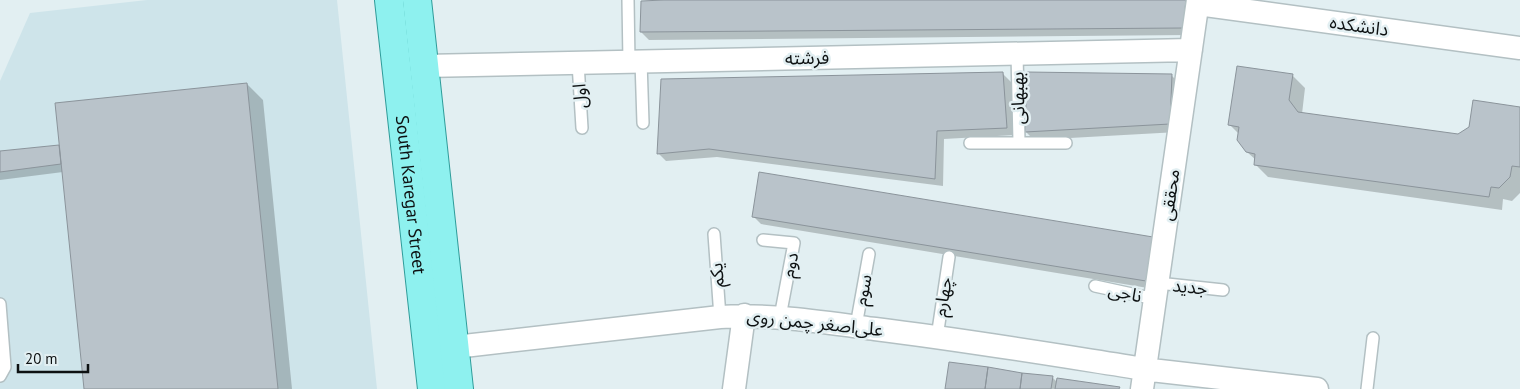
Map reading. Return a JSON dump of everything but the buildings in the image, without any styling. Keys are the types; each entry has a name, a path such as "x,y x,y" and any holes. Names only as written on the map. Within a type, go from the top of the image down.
{"main road":[{"name":"South Karegar Street","path":"389,0 432,389"},
{"name":"South Karegar Street","path":"417,0 459,389"}],"street":[{"name":"دانشکده","path":"1198,2 1520,48"},
{"name":"محققی","path":"1146,376 1156,291 1198,2"},
{"name":"فرشته","path":"424,66 1191,50"},
{"name":"علی‌اصغر چمن روی","path":"455,347 744,315 780,317 937,336 1146,376 1317,389"},
{"path":"734,389 744,315"}],"lane":[{"path":"628,0 643,123"},
{"name":"بهبهانی","path":"1017,54 1019,142"},
{"name":"اول","path":"578,63 582,128"},
{"path":"970,143 1066,143"},
{"name":"یکم","path":"714,234 720,317"},
{"name":"دوم","path":"763,240 794,244 780,317"},
{"name":"سوم","path":"856,326 869,254"},
{"name":"چهارم","path":"937,336 949,257"},
{"name":"ناجی","path":"1094,286 1156,291"},
{"name":"جدید","path":"1156,291 1223,290"},
{"path":"0,304 5,367 0,376"},
{"path":"1368,389 1374,338"}],"shaded area":[{"path":"147,0 337,0 377,389 0,389 0,81 30,13"}]}
